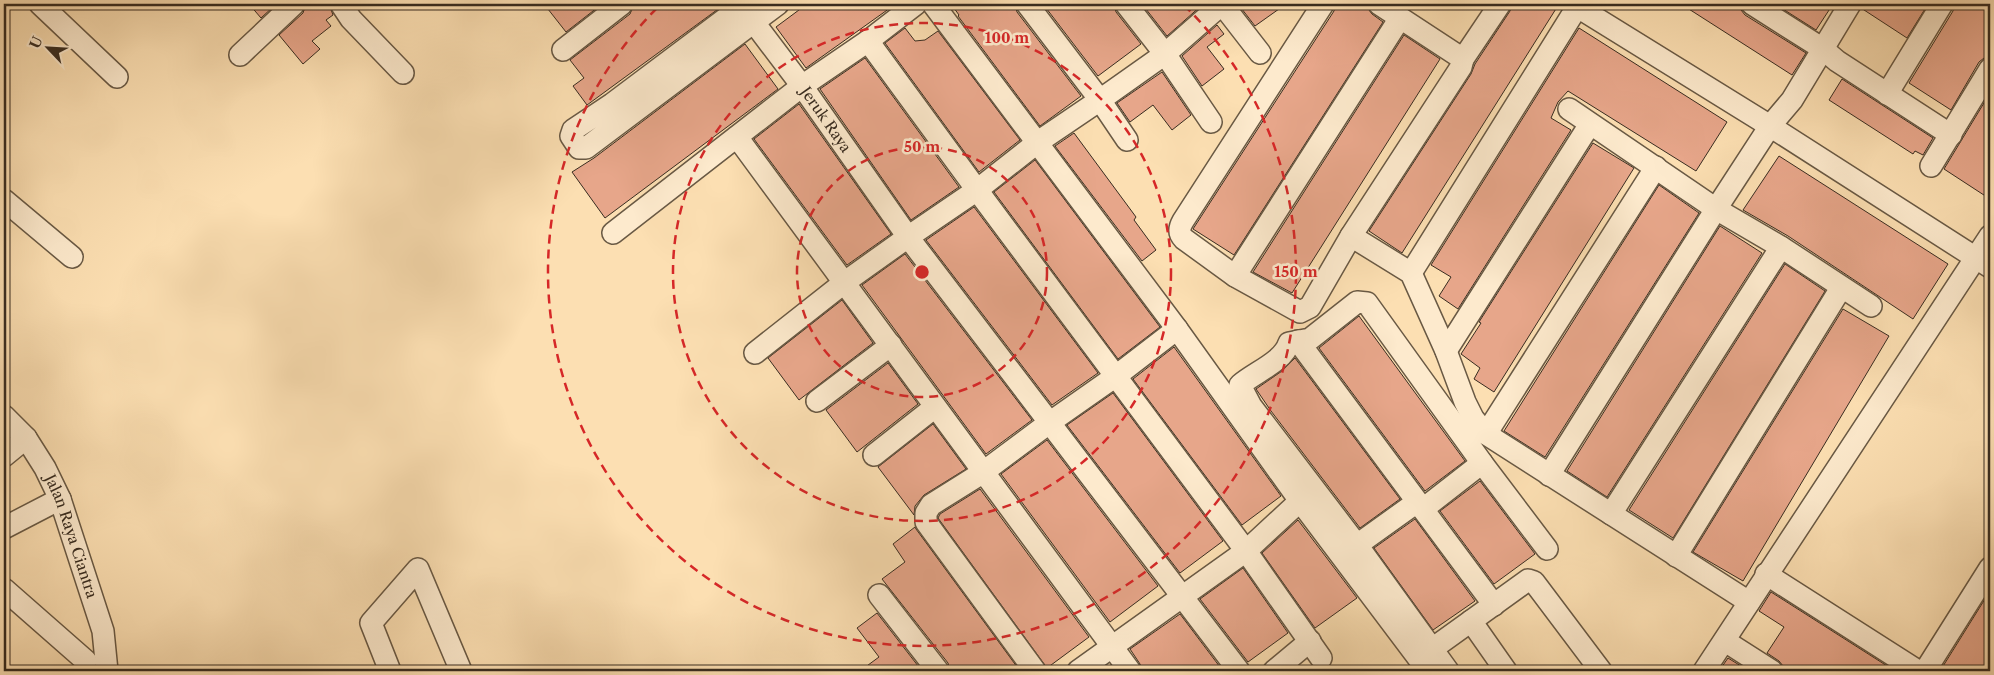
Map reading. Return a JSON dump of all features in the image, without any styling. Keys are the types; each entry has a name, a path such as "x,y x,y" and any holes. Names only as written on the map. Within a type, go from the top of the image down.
{"street":[{"path":"240,55 294,4"},
{"path":"341,4 351,19 402,73"},
{"path":"563,50 622,4"},
{"path":"618,111 745,9 778,4"},
{"path":"613,233 802,86 868,41 916,4"},
{"path":"933,4 1177,329 1308,496 1357,545 1448,671"},
{"path":"1027,4 1100,100 1127,140"},
{"path":"1126,4 1165,54 1211,122"},
{"path":"755,353 845,282 976,190 1038,142 1165,54 1222,4 1260,52"},
{"path":"1323,4 1180,226 1179,233 1184,239 1236,276 1300,312 1310,307 1351,236 1500,4"},
{"path":"1379,4 1463,59"},
{"path":"1548,475 1770,126 1792,100 1850,4"},
{"path":"1887,94 1942,4"},
{"path":"1411,273 1577,5 1983,262"},
{"path":"1758,5 1823,49 1837,61 1950,135"},
{"path":"46,6 117,77"},
{"name":"Jeruk Raya","path":"745,9 802,86 908,237 1239,671"},
{"path":"1236,276 1400,18"},
{"path":"868,41 1316,649 1274,671"},
{"path":"1931,166 1990,69"},
{"path":"1569,109 1716,209 1781,247 1871,306"},
{"path":"1446,351 1590,124"},
{"path":"737,137 891,344 982,473 1130,671"},
{"path":"1486,434 1656,167"},
{"path":"4,200 72,257"},
{"path":"1351,236 1411,273 1446,351 1473,418 1486,434 1749,602"},
{"path":"1704,671 1766,574 1983,262 1990,236"},
{"path":"1611,514 1781,247"},
{"path":"1676,556 1841,288"},
{"path":"1428,671 1308,496 1251,406 1240,385 1287,350 1289,343 1310,339 1357,302 1366,304 1547,549"},
{"path":"1035,671 925,520 926,513 931,505 982,473 1116,376 1177,329"},
{"path":"1298,341 1494,605"},
{"path":"818,401 891,344"},
{"path":"874,455 935,407"},
{"name":"Jalan Raya Ciantra","path":"4,416 26,438 45,468 60,499 104,631 106,671"},
{"path":"4,456 26,438"},
{"path":"1357,545 1420,506 1482,463"},
{"path":"1078,671 1184,598 1246,552 1308,496"},
{"path":"4,528 60,499"},
{"path":"1925,671 1990,568"},
{"path":"390,671 371,623 418,569 461,671"},
{"path":"1766,574 1918,671"},
{"path":"1432,649 1528,580 1534,582 1601,671"},
{"path":"4,589 82,666 104,631"},
{"path":"880,595 938,671"},
{"path":"1471,621 1506,671"},
{"path":"1724,641 1772,671"}],"building":[{"path":"249,4 271,4 274,6 261,18"},
{"path":"306,4 329,4 333,15 326,20 331,26 312,41 320,49 303,64 279,35 303,13"},
{"path":"544,4 602,4 566,32"},
{"path":"634,4 725,4 587,105 573,86 584,78 570,60 630,14"},
{"path":"807,4 887,4 890,8 806,68 776,27"},
{"path":"951,4 1015,4 1017,12 1081,96 1040,126"},
{"path":"1043,4 1114,4 1116,12 1141,44 1098,76"},
{"path":"1142,4 1201,4 1202,5 1167,36"},
{"path":"1238,4 1286,4 1255,26"},
{"path":"1335,4 1362,4 1383,22 1234,255 1193,229 1334,11"},
{"path":"1512,4 1559,4 1402,253 1369,231 1471,74 1475,64 1510,11"},
{"path":"1681,4 1740,4 1741,10 1745,15 1806,53 1792,75"},
{"path":"1775,4 1833,4 1816,30"},
{"path":"1862,4 1928,4 1907,38 1861,8"},
{"path":"1954,4 1990,4 1990,57 1984,58 1979,62 1951,110 1909,83 1953,11"},
{"path":"1217,25 1224,34 1207,47 1224,69 1202,86 1182,56"},
{"path":"905,28 915,41 925,40 938,31 1020,140 979,172 885,43"},
{"path":"1579,28 1727,122 1696,171 1568,91 1558,102 1551,118 1571,130 1458,309 1439,296 1451,277 1431,265"},
{"path":"1404,35 1440,59 1292,293 1253,272"},
{"path":"745,44 778,89 605,218 572,172 594,158"},
{"path":"865,58 959,187 911,220 820,89"},
{"path":"1162,72 1191,115 1172,130 1153,105 1130,122 1117,103"},
{"path":"1842,79 1933,138 1923,155 1915,151 1913,154 1829,100"},
{"path":"1990,93 1990,199 1944,169"},
{"path":"799,104 891,234 847,265 754,139"},
{"path":"1074,133 1136,217 1134,220 1156,250 1142,261 1055,146"},
{"path":"1593,143 1634,168 1494,392 1474,379 1480,368 1461,354 1481,323 1479,322"},
{"path":"1779,156 1948,264 1913,319 1788,236 1743,210"},
{"path":"1035,160 1160,327 1118,359 994,192"},
{"path":"1659,185 1699,213 1545,457 1504,431"},
{"path":"974,207 1098,373 1052,405 926,240"},
{"path":"1720,226 1762,253 1607,497 1567,471"},
{"path":"905,254 1032,420 986,454 862,285"},
{"path":"1785,264 1825,291 1673,538 1629,510"},
{"path":"842,300 873,343 799,400 768,358"},
{"path":"1843,309 1889,336 1743,581 1693,552"},
{"path":"1359,316 1465,461 1425,491 1319,348"},
{"path":"1174,347 1281,496 1242,525 1133,379"},
{"path":"1295,358 1400,499 1360,528 1256,389 1282,371"},
{"path":"888,363 918,404 857,452 826,410"},
{"path":"1113,393 1223,541 1180,573 1067,425"},
{"path":"933,424 966,469 924,495 915,506 914,515 878,467"},
{"path":"1047,440 1158,586 1110,622 1001,474"},
{"path":"1480,481 1535,554 1494,584 1440,511"},
{"path":"980,489 1089,637 1047,668 938,518 940,514"},
{"path":"1415,519 1475,601 1433,630 1374,548"},
{"path":"1298,520 1357,598 1315,628 1262,553"},
{"path":"915,527 1020,671 950,671 948,663 882,579 905,562 893,544"},
{"path":"1243,568 1288,633 1248,662 1200,599"},
{"path":"1990,591 1990,671 1940,671"},
{"path":"1771,592 1895,671 1784,671 1779,661 1767,653 1784,627 1759,611"},
{"path":"877,613 922,671 860,671 879,657 857,628"},
{"path":"1180,614 1223,671 1142,671 1140,664 1130,649"},
{"path":"1728,658 1749,671 1719,671"}]}
